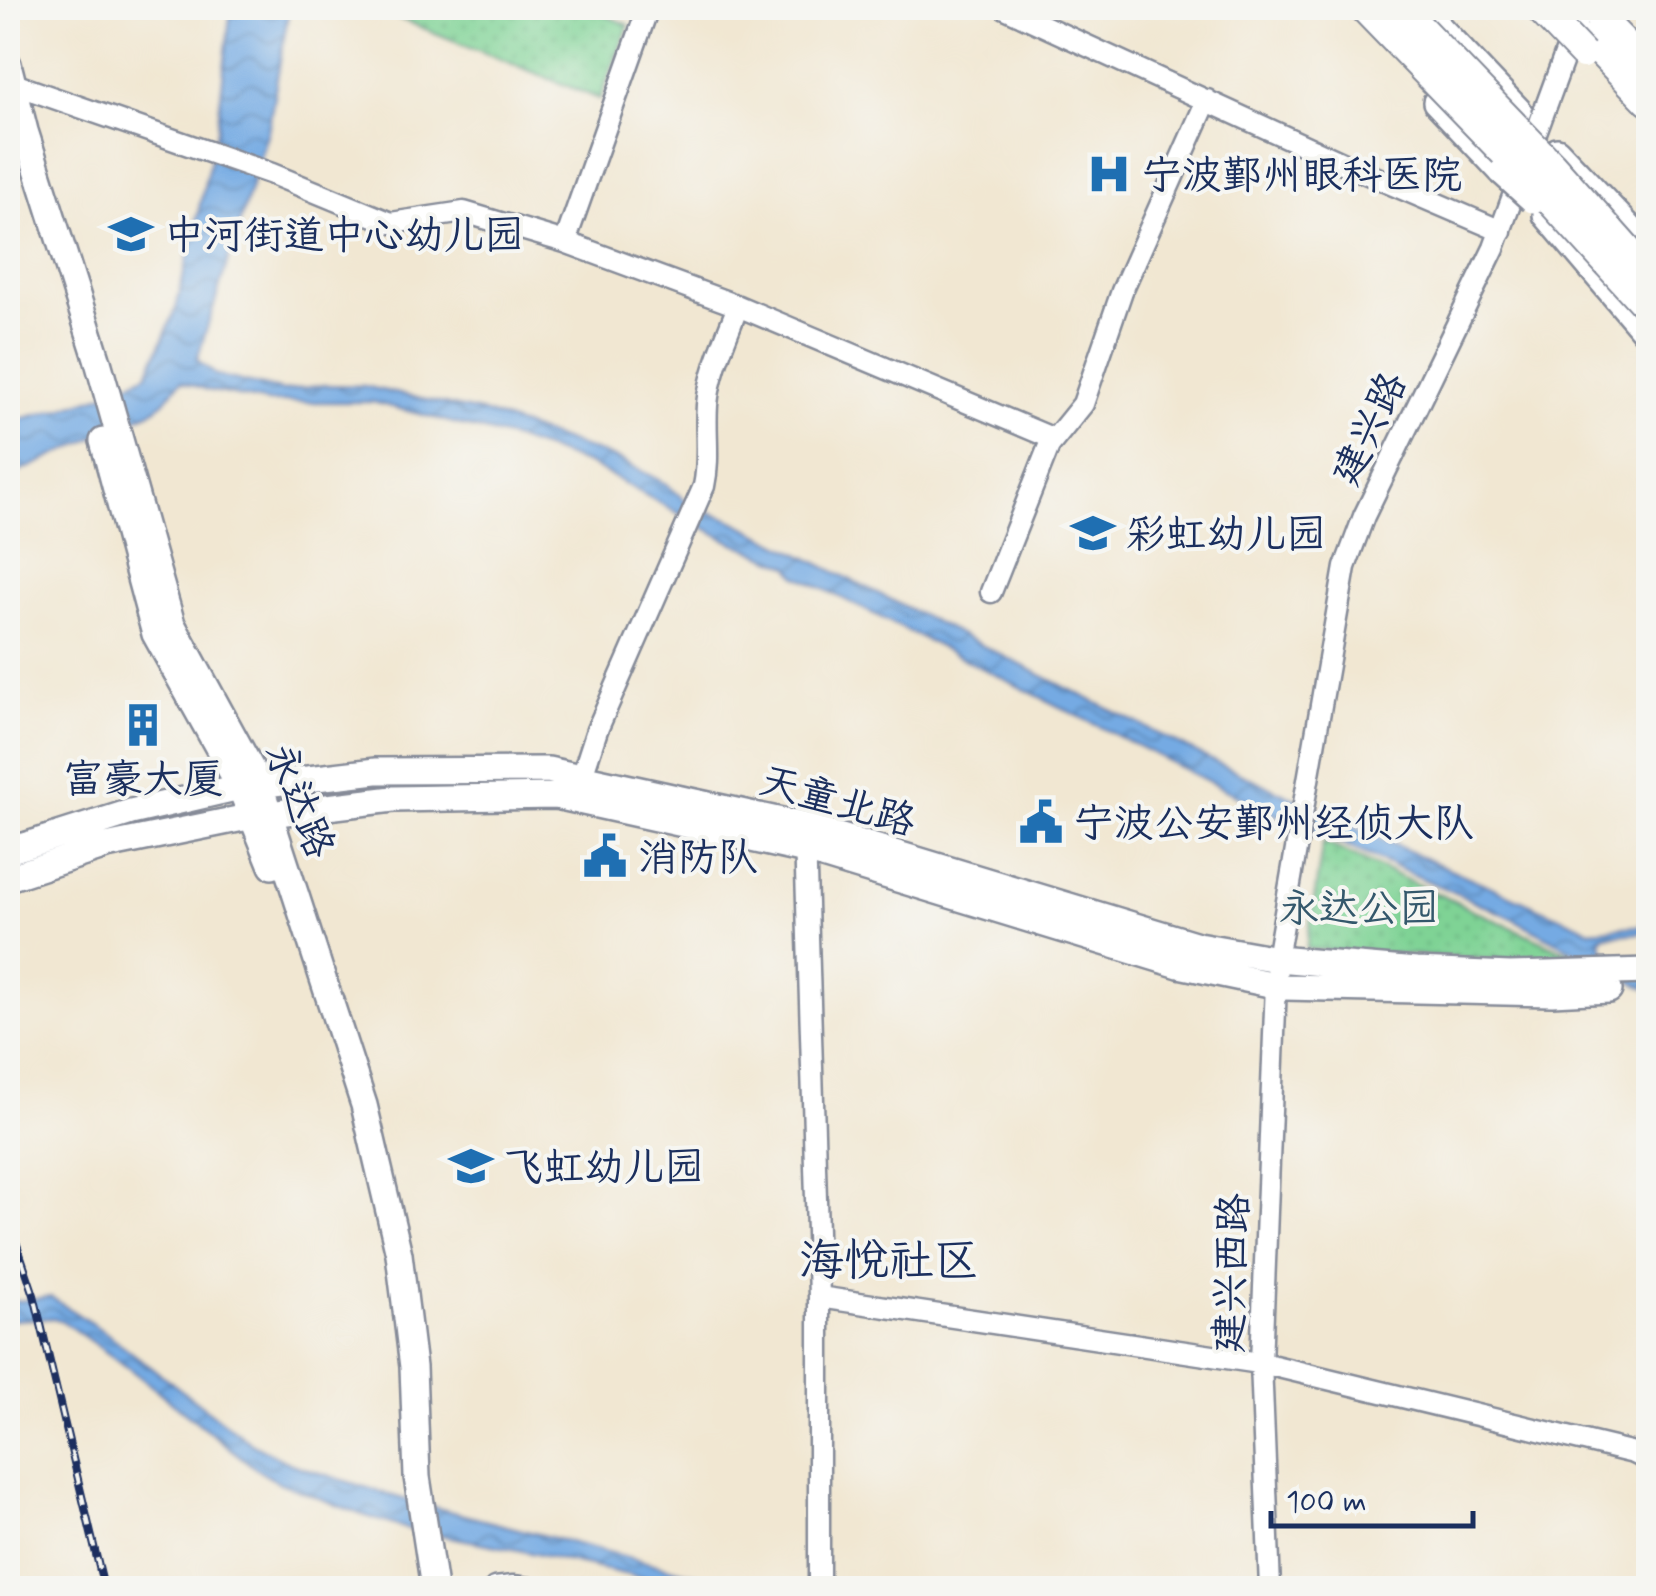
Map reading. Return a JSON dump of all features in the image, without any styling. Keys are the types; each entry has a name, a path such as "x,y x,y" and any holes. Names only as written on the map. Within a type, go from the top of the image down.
{"highway":[{"path":"1364,8 1648,308"},
{"path":"1401,8 1551,164 1648,273"},
{"path":"1539,8 1589,26 1648,100"},
{"path":"1558,8 1648,67"},
{"path":"1589,26 1648,110"}],"main road":[{"path":"1347,8 1533,200 1648,335"},
{"path":"1421,8 1648,247"},
{"name":"永达路","path":"9,76 117,459 172,624 262,815 277,879 335,1060 384,1256 418,1542 418,1588"},
{"name":"永达路","path":"8,110 90,361"},
{"name":"天童北路","path":"8,851 131,812 250,786 376,771 548,770 582,776 1198,945 1276,972 1552,993 1644,983"},
{"name":"天童北路","path":"8,878 106,846 262,815 393,799 556,796 805,839"},
{"name":"天童北路","path":"1276,972 1602,974 1644,983"},
{"name":"永达路","path":"418,1542 434,1588"}],"street":[{"path":"566,242 648,8"},
{"path":"1006,8 1349,166 1500,230"},
{"name":"建兴路","path":"1276,972 1344,567 1364,516 1456,330 1589,26"},
{"path":"9,76 152,133 272,174 390,223 464,212 566,242 738,306 1054,439"},
{"path":"991,592 1054,439 1083,404 1122,291 1206,100"},
{"path":"582,776 597,730 704,486 708,468 708,404 716,363 738,306"},
{"path":"805,839 819,1297 819,1588"},
{"name":"建兴西路","path":"1270,1588 1262,1364 1276,972"},
{"path":"819,1297 1262,1364 1634,1453 1648,1460"},
{"path":"494,1588 529,1588"}],"green space":[{"path":"373,8 587,8 629,25 600,99"},
{"name":"永达公园","path":"1323,842 1595,965 1306,949"}],"water":[{"path":"231,8 289,8 268,131 197,360 216,375 283,391 325,385 364,386 488,414 620,460 666,484 691,505 731,520 1211,760 1408,851 1590,930 1648,925 1648,932 1603,936 1600,941 1604,951 1648,971 1648,990 1506,915 1276,815 796,575 789,566 725,539 591,465 515,439 373,402 268,402 181,381 151,412 8,477 8,422 117,390 148,373 176,309 217,130"},
{"path":"51,1297 106,1333 251,1443 291,1464 406,1500 746,1588 687,1588 404,1528 280,1483 65,1323 52,1318 8,1320 8,1302"}],"railway":[{"path":"8,1218 34,1295 104,1588"}],"place":[{"name":"宁波鄞州眼科医院","path":"1109,174"},
{"name":"中河街道中心幼儿园","path":"131,234"},
{"name":"彩虹幼儿园","path":"1093,533"},
{"name":"富豪大厦","path":"143,725"},
{"name":"宁波公安鄞州经侦大队","path":"1041,822"},
{"name":"消防队","path":"605,856"},
{"name":"飞虹幼儿园","path":"471,1166"}],"district":[{"name":"海悦社区","path":"889,1259"}]}
